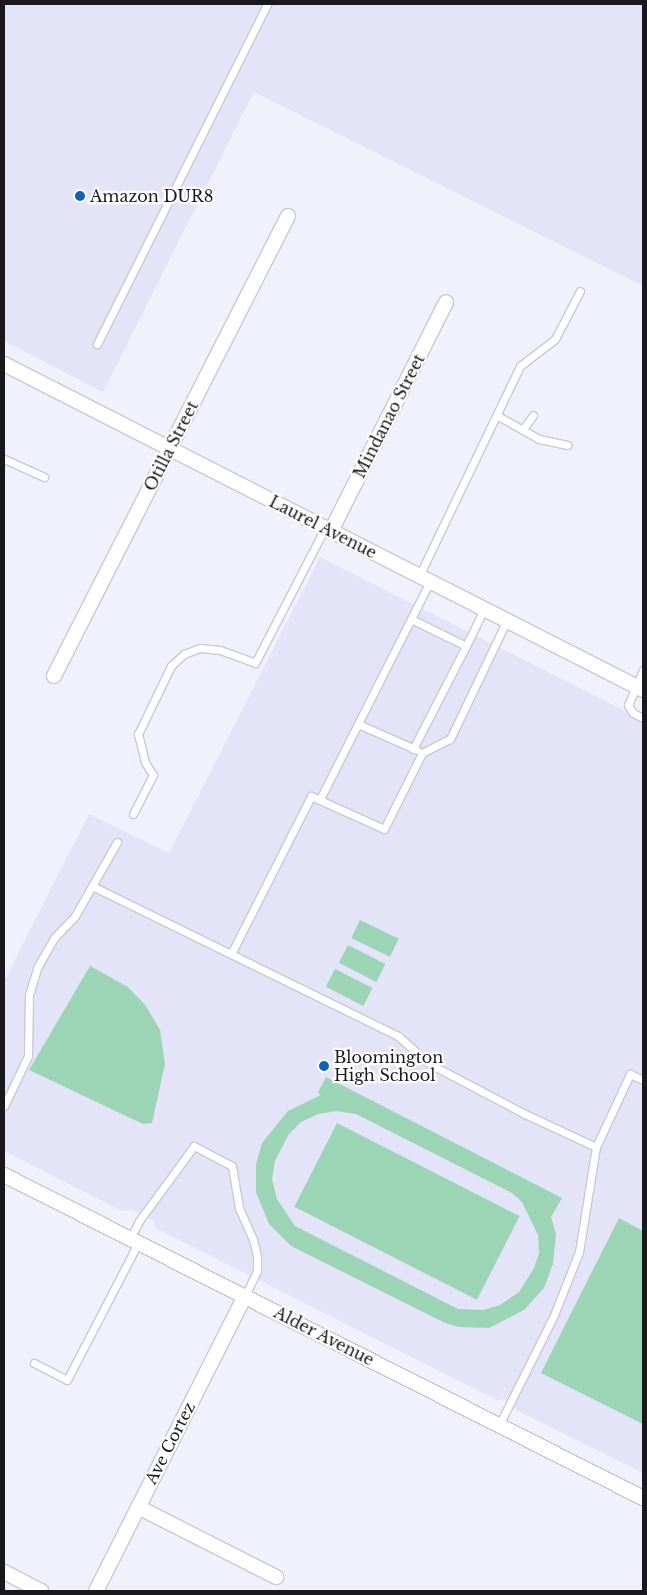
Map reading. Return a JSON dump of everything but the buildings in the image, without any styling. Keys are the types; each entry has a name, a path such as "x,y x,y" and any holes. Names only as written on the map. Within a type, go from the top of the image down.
{"street":[{"name":"Otilla Street","path":"54,676 288,216"},
{"name":"Mindanao Street","path":"328,529 446,302"},
{"name":"Laurel Avenue","path":"4,364 169,450 640,688"},
{"name":"Alder Avenue","path":"4,1175 643,1498"},
{"name":"Ave Cortez","path":"96,1591 244,1296"},
{"path":"138,1507 276,1577"},
{"path":"4,1572 41,1591"}],"lane":[{"path":"97,344 267,4"},
{"path":"320,800 411,619 425,579 520,366 555,339 580,291"},
{"path":"523,429 533,415"},
{"path":"498,416 539,439 567,446"},
{"path":"4,459 44,477"},
{"path":"133,814 153,775 144,762 138,734 171,666 184,654 200,648 220,650 255,663 328,529"},
{"path":"413,749 484,609"},
{"path":"411,619 466,646"},
{"path":"231,954 312,796 384,830 422,753 450,738 507,620"},
{"path":"643,670 640,688 628,705 632,713 643,718"},
{"path":"358,724 422,753"},
{"path":"4,1106 28,1056 29,995 38,966 54,938 75,916 117,842"},
{"path":"92,886 398,1036 430,1064 525,1114 596,1147"},
{"path":"500,1425 554,1315 579,1252 596,1147 630,1074 643,1080"},
{"path":"34,1363 67,1380 134,1241 139,1221 194,1146 232,1166 239,1208 253,1240 256,1257 256,1271 244,1296"}],"shaded area":[{"path":"4,4 643,4 643,286 254,92 103,392 4,341"},
{"name":"Bloomington High School","path":"320,557 643,720 643,1473 516,1410 504,1399 497,1400 155,1228 154,1221 131,1209 122,1211 4,1151 4,981 89,814 169,853"}],"green space":[{"path":"360,920 399,939 390,957 351,938"},
{"path":"348,945 385,964 376,982 339,963"},
{"path":"90,966 128,987 146,1006 160,1030 165,1064 152,1123 143,1124 29,1070"},
{"path":"335,969 372,988 363,1006 326,987"},
{"path":"326,1077 562,1198 551,1217 556,1234 553,1264 544,1288 524,1310 489,1328 458,1327 443,1322 291,1246 269,1224 256,1192 256,1165 262,1143 288,1111 321,1095 318,1092","holes":["336,1111 356,1114 512,1193 522,1202 538,1235 539,1253 534,1268 519,1292 500,1305 483,1310 458,1309 295,1226 277,1199 272,1179 275,1161 289,1134 301,1122 318,1114"]},
{"path":"337,1123 520,1216 477,1300 294,1207"},
{"path":"619,1218 643,1231 643,1424 541,1373"}],"place":[{"name":"Amazon DUR8","path":"80,196"},
{"name":"Bloomington High School","path":"324,1066"}]}
